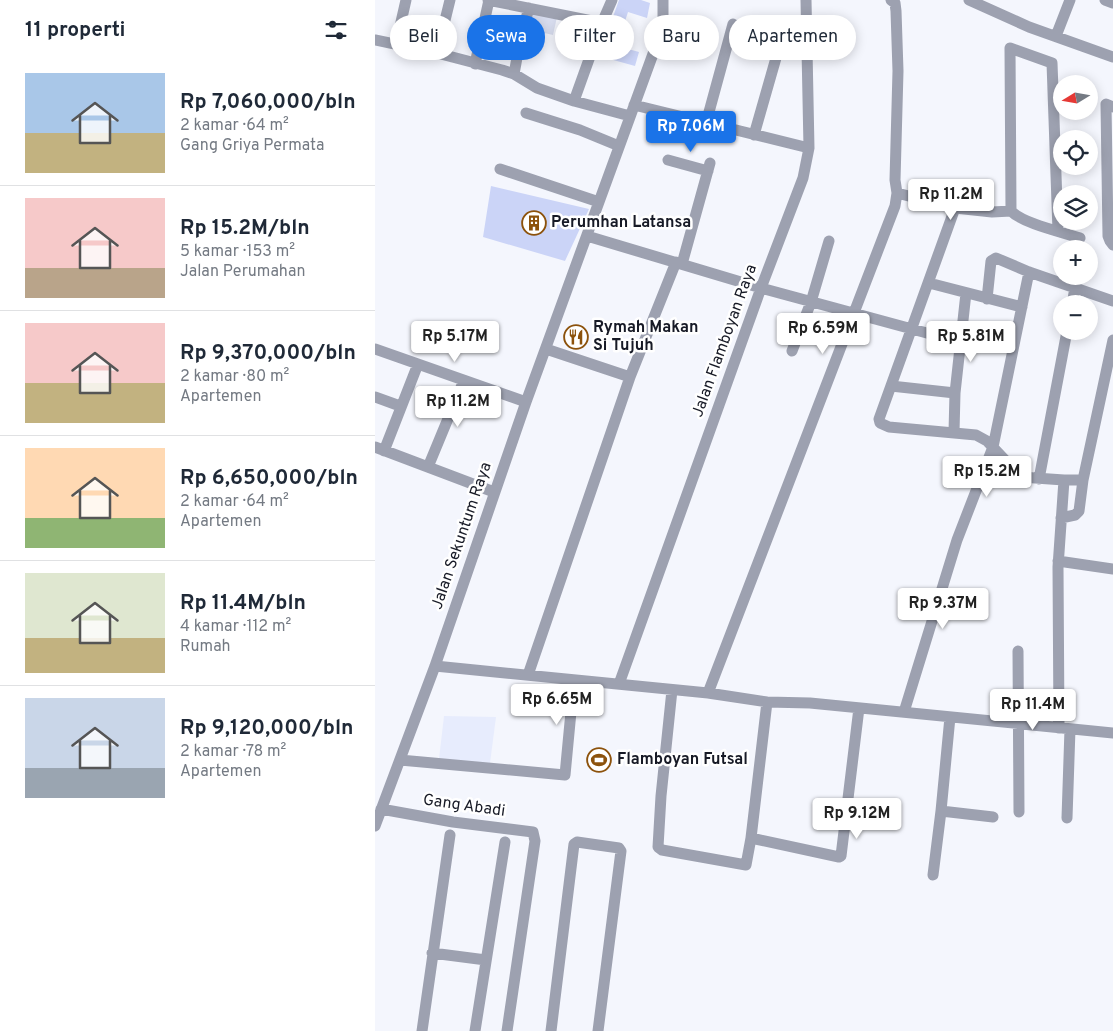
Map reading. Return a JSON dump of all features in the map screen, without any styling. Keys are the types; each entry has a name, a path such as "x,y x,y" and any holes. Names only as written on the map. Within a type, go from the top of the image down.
{"street":[{"path":"403,15 406,0"},
{"path":"446,15 450,0"},
{"path":"475,64 489,0 563,15"},
{"path":"605,15 612,0"},
{"name":"Jalan Sekuntum Raya","path":"375,826 435,666 526,402 661,32 663,0"},
{"name":"Jalan Flamboyan Raya","path":"619,684 761,288 803,178 809,148 806,0"},
{"path":"708,693 895,206 897,193 895,180 898,62 896,10 895,3 891,0"},
{"path":"969,0 985,2 1029,27 1113,56"},
{"path":"1056,36 1070,0"},
{"path":"1105,0 1113,3"},
{"path":"514,74 521,36 529,8"},
{"path":"706,123 729,39"},
{"path":"375,40 390,43"},
{"path":"1011,211 1011,48 1052,63 1058,231"},
{"path":"457,59 514,74 528,84 573,101 706,123 809,148"},
{"path":"573,101 588,60"},
{"path":"754,135 775,60"},
{"path":"1113,107 1106,104 1108,236 1113,245"},
{"path":"526,113 580,130 619,146"},
{"path":"528,675 629,376 679,263 709,167 668,160"},
{"path":"500,169 599,202"},
{"path":"897,193 955,208 991,212 1011,211 1018,217 1081,238"},
{"path":"955,208 879,419 881,425 976,435 987,441 1021,477 1083,480"},
{"path":"587,236 761,288 960,342"},
{"path":"792,352 811,302 829,241"},
{"path":"987,298 991,261 992,258 996,258 1029,272 1113,301"},
{"path":"904,712 957,540 993,447 1029,272"},
{"path":"929,283 1022,307"},
{"path":"1074,295 1075,288"},
{"path":"954,432 955,393 966,293"},
{"path":"1039,479 1065,340"},
{"path":"1061,518 1079,512 1083,480 1113,340"},
{"path":"375,349 526,402"},
{"path":"546,349 629,376"},
{"path":"418,364 379,449 494,492"},
{"path":"428,467 464,380"},
{"path":"891,386 955,393"},
{"path":"375,397 400,406"},
{"path":"1064,480 1058,561 1067,818"},
{"path":"1058,561 1113,569"},
{"path":"1017,651 1020,724 1019,812"},
{"path":"435,666 708,693 767,702 810,703 1113,733"},
{"path":"400,760 565,775 574,680"},
{"path":"672,690 661,796 658,847 662,850 747,865 767,702"},
{"path":"751,838 841,856 859,708"},
{"path":"933,875 950,717"},
{"name":"Gang Abadi","path":"381,809 453,822 531,831 535,835 507,1031"},
{"path":"941,811 993,817"},
{"path":"422,1031 450,835"},
{"path":"475,1031 505,842"},
{"path":"551,1031 574,844 577,842 619,848 621,851 598,1031"},
{"path":"432,954 486,960"}],"shaded area":[{"path":"531,11 555,17 553,35 545,33 545,15 530,15"},
{"path":"444,716 496,717 490,763 439,759"}],"building":[{"path":"619,0 641,0 650,3 648,15 644,15 644,17 628,12 627,15 614,15"},
{"path":"634,51 639,52 635,66 613,60 634,60"},
{"name":"Perumhan Latansa","path":"491,186 589,209 565,261 483,237"}],"place":[{"name":"Perumhan Latansa","path":"534,223"},
{"name":"Rymah Makan Si Tujuh","path":"576,337"},
{"name":"Flamboyan Futsal","path":"599,760"}]}
